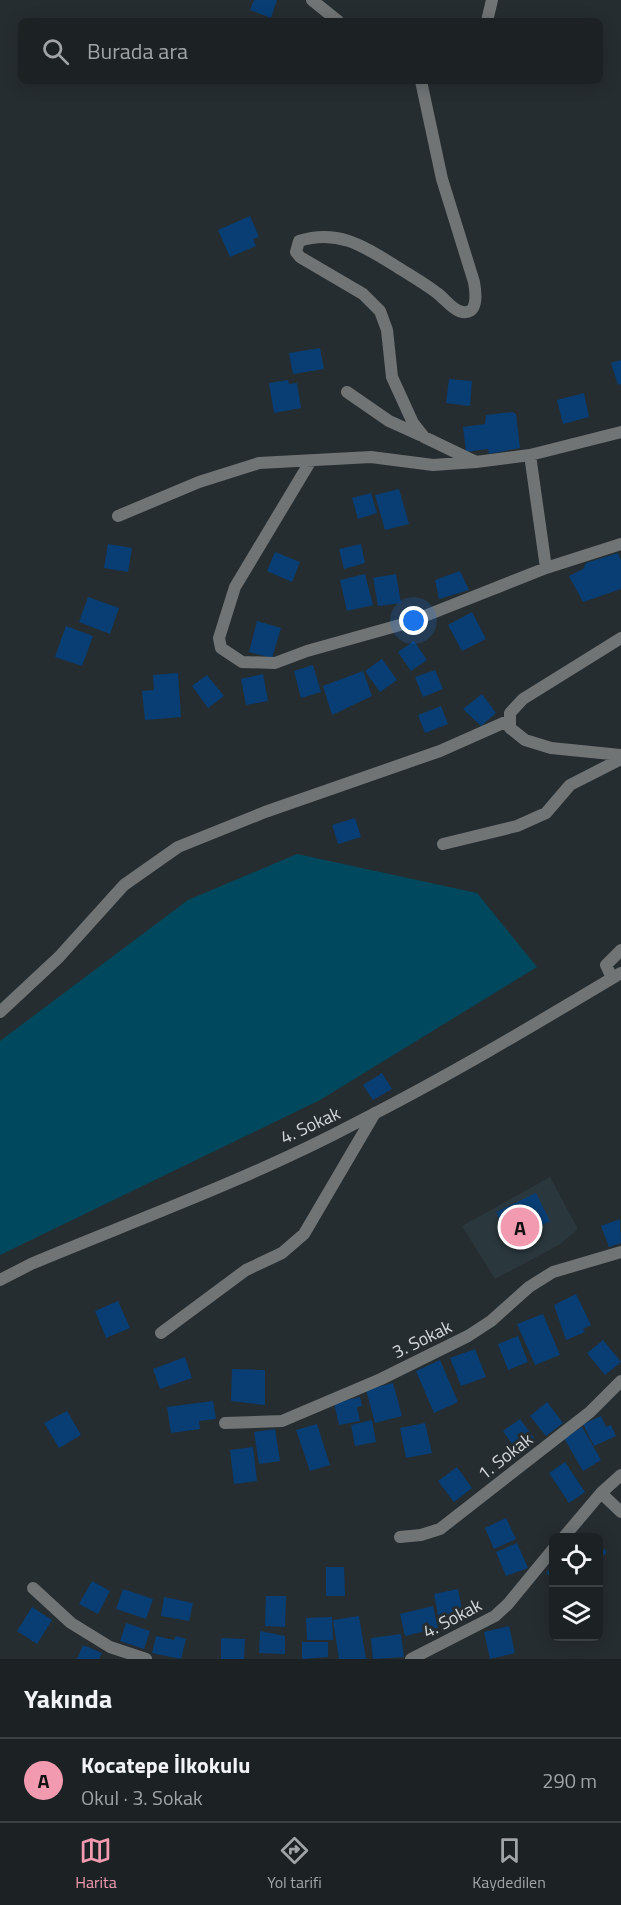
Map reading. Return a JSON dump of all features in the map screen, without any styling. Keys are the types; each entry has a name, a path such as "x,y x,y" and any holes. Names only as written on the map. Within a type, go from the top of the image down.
{"street":[{"path":"312,0 334,18"},
{"path":"488,18 492,0"},
{"path":"422,84 442,178 474,282 477,299 475,306 467,311 459,311 437,293 360,244 342,237 310,238 299,241 296,245 300,257 363,294 380,310 387,330 392,377 413,423 424,437"},
{"path":"347,392 389,421 476,462"},
{"path":"118,516 199,482 259,463 370,457 433,465 476,462 530,455 621,432"},
{"path":"530,455 546,568"},
{"path":"310,462 235,587 219,638 221,648 242,662 275,663 307,651 407,623 546,568 621,544"},
{"path":"621,638 523,699 510,713 510,728 525,740 551,748 621,757"},
{"path":"0,1012 59,957 124,885 178,847 265,812 440,751 510,720"},
{"path":"443,844 518,826 546,813 570,785 621,757"},
{"path":"617,975 606,965 621,950"},
{"name":"4. Sokak","path":"0,1280 31,1264 300,1150 375,1113 483,1055 617,975"},
{"path":"160,1333 246,1270 282,1253 304,1234 375,1113"},
{"name":"3. Sokak","path":"225,1423 282,1421 381,1378 468,1336 491,1321 529,1287 553,1272 621,1252"},
{"name":"1. Sokak","path":"400,1537 440,1529 590,1412 621,1381"},
{"path":"567,1533 601,1493 621,1475"},
{"path":"601,1493 621,1512"},
{"name":"4. Sokak","path":"411,1659 495,1616 508,1604 549,1554"},
{"path":"33,1588 71,1623 110,1647 146,1659"}],"shaded area":[{"path":"297,854 477,893 537,967 320,1100 0,1255 0,1041 188,900"},
{"path":"550,1177 578,1229 559,1245 495,1279 462,1226"}],"building":[{"path":"254,0 277,0 271,18 250,10"},
{"path":"250,216 259,237 253,239 256,246 230,257 218,230"},
{"path":"320,348 324,369 293,374 289,353"},
{"path":"621,360 621,384 618,385 611,363"},
{"path":"449,379 472,381 470,406 446,403"},
{"path":"288,380 289,384 297,383 301,408 274,413 269,383"},
{"path":"584,393 589,417 563,424 557,400"},
{"path":"512,412 516,414 520,448 489,454 488,449 466,452 463,427 485,424 486,415"},
{"path":"399,489 409,524 385,530 375,495"},
{"path":"371,493 377,513 358,519 352,498"},
{"path":"108,544 132,548 128,572 104,568"},
{"path":"361,544 365,563 344,569 339,549"},
{"path":"275,552 300,562 292,582 267,571"},
{"path":"618,553 621,561 621,589 583,602 569,576 583,569 586,563"},
{"path":"460,571 469,590 439,599 435,580"},
{"path":"365,574 373,605 347,611 340,580"},
{"path":"396,574 401,603 378,606 373,578"},
{"path":"88,597 119,608 110,634 79,622"},
{"path":"472,612 486,639 462,651 448,625"},
{"path":"257,621 281,628 272,658 249,652"},
{"path":"66,626 93,636 82,666 55,657"},
{"path":"414,641 427,660 411,671 398,652"},
{"path":"382,659 397,680 380,692 365,671"},
{"path":"313,665 321,692 301,698 294,671"},
{"path":"435,670 443,689 423,697 415,677"},
{"path":"363,671 372,696 332,715 323,686"},
{"path":"178,673 181,717 145,720 142,691 154,690 153,675"},
{"path":"263,674 268,701 246,705 241,679"},
{"path":"207,675 224,696 208,708 192,686"},
{"path":"482,694 496,713 481,726 463,709"},
{"path":"441,706 448,724 425,733 418,715"},
{"path":"355,818 361,837 338,844 332,825"},
{"path":"382,1073 392,1089 373,1100 363,1085"},
{"path":"536,1193 550,1221 511,1241 496,1212"},
{"path":"620,1219 621,1243 609,1247 601,1226"},
{"path":"576,1294 591,1325 583,1329 585,1332 566,1340 554,1305"},
{"path":"118,1301 130,1328 106,1338 95,1311"},
{"path":"543,1314 560,1355 535,1365 517,1324"},
{"path":"518,1336 528,1362 508,1370 498,1344"},
{"path":"603,1340 621,1362 605,1375 587,1353"},
{"path":"475,1349 486,1377 461,1386 450,1358"},
{"path":"185,1357 192,1378 160,1389 153,1369"},
{"path":"440,1360 458,1402 434,1413 416,1371"},
{"path":"232,1369 265,1370 265,1405 231,1401"},
{"path":"393,1383 402,1416 375,1423 366,1390"},
{"path":"360,1397 362,1406 357,1407 360,1421 339,1425 334,1403"},
{"path":"213,1401 216,1419 199,1421 200,1429 171,1433 167,1407"},
{"path":"547,1402 563,1423 546,1436 530,1416"},
{"path":"67,1411 81,1435 59,1448 44,1423"},
{"path":"601,1416 606,1427 611,1425 616,1436 594,1446 583,1424"},
{"path":"520,1419 537,1442 519,1454 503,1431"},
{"path":"372,1420 376,1442 355,1446 351,1425"},
{"path":"425,1423 432,1453 406,1458 400,1428"},
{"path":"317,1424 330,1465 310,1471 296,1430"},
{"path":"582,1427 601,1460 583,1471 564,1438"},
{"path":"275,1429 280,1461 259,1464 254,1432"},
{"path":"253,1447 257,1481 234,1484 230,1450"},
{"path":"565,1462 585,1492 569,1503 549,1473"},
{"path":"457,1467 472,1488 454,1502 438,1481"},
{"path":"506,1518 516,1539 494,1549 485,1528"},
{"path":"517,1543 528,1568 506,1576 496,1552"},
{"path":"326,1567 344,1567 345,1596 326,1596"},
{"path":"92,1581 110,1591 98,1614 79,1604"},
{"path":"123,1589 153,1599 146,1619 116,1609"},
{"path":"458,1589 464,1620 440,1625 434,1594"},
{"path":"266,1596 286,1596 285,1627 265,1626"},
{"path":"164,1597 193,1603 189,1621 161,1616"},
{"path":"433,1606 438,1628 405,1636 400,1614"},
{"path":"32,1607 52,1620 37,1644 17,1631"},
{"path":"359,1616 366,1659 339,1659 333,1620"},
{"path":"332,1617 333,1640 307,1640 306,1618"},
{"path":"126,1623 150,1631 144,1649 120,1641"},
{"path":"509,1626 515,1653 490,1659 484,1632"},
{"path":"260,1631 285,1636 285,1654 259,1653"},
{"path":"401,1634 404,1657 373,1659 371,1638"},
{"path":"156,1636 174,1640 176,1636 186,1639 181,1659 152,1653"},
{"path":"221,1638 245,1639 244,1659 221,1659"},
{"path":"302,1642 328,1642 328,1657 302,1659"},
{"path":"83,1645 102,1653 99,1659 77,1659"}],"place":[{"name":"Kocatepe İlkokulu","path":"520,1227"}]}
